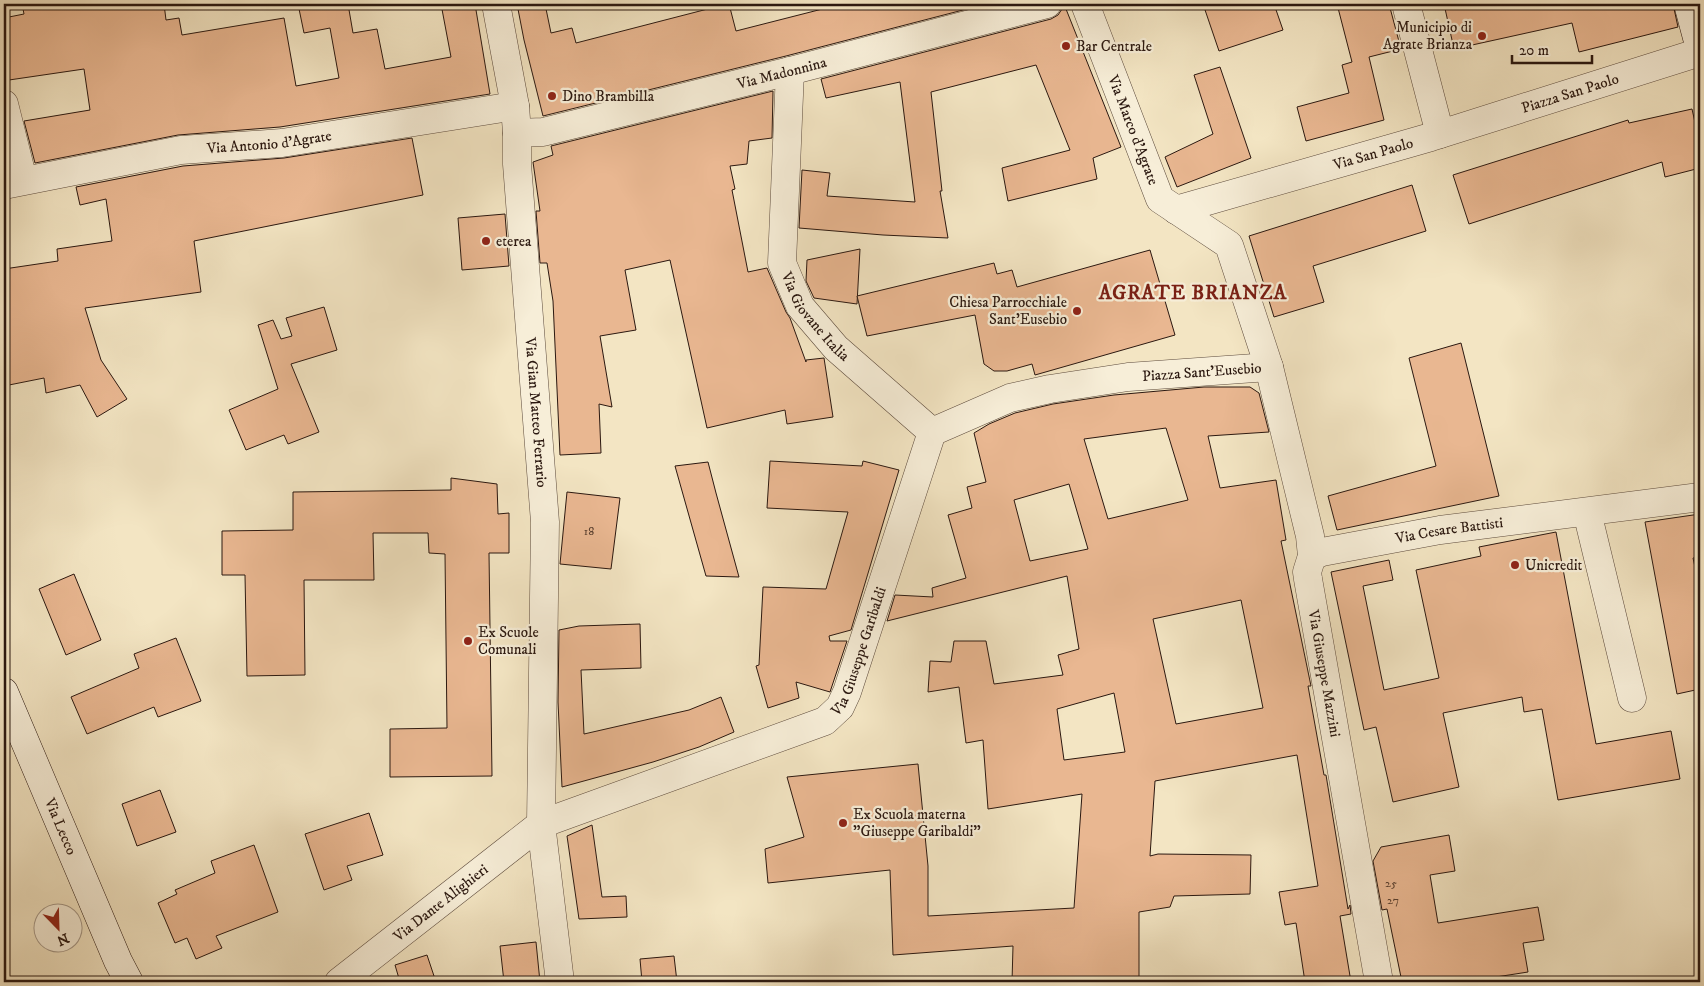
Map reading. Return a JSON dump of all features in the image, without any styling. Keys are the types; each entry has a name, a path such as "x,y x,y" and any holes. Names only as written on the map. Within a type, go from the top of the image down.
{"street":[{"name":"Via Gian Matteo Ferrario","path":"496,4 515,106 517,133 516,164 545,522 541,824 560,982"},
{"name":"Via Madonnina","path":"517,133 543,132 790,71 1047,4"},
{"name":"Via Marco d'Agrate","path":"1086,4 1168,205"},
{"path":"1406,4 1440,134"},
{"path":"1688,4 1700,50"},
{"name":"Piazza San Paolo","path":"1440,134 1700,50"},
{"name":"Via Giovane Italia","path":"790,71 782,263 800,306 836,348 932,432"},
{"name":"Via Antonio d'Agrate","path":"4,104 13,182 181,150 282,143 515,106"},
{"name":"Via San Paolo","path":"1168,205 1440,134"},
{"name":"Piazza Sant'Eusebio","path":"932,432 1010,398 1050,389 1128,378 1269,367 1229,245 1168,205"},
{"name":"Via Giuseppe Mazzini","path":"1269,367 1310,536 1312,556 1307,572 1308,579 1379,982"},
{"name":"Via Giuseppe Garibaldi","path":"541,824 825,721 840,708 847,692 932,432"},
{"name":"Via Cesare Battisti","path":"1312,556 1322,552 1440,530 1700,497"},
{"path":"1587,512 1632,698"},
{"name":"Via Lecco","path":"4,692 122,975"},
{"name":"Via Dante Alighieri","path":"340,982 541,824"}],"building":[{"path":"22,4 164,4 166,20 179,18 182,35 284,18 296,86 339,78 330,28 304,33 298,4 348,4 353,33 377,29 385,69 451,57 441,4 475,4 490,94 280,127 178,135 35,163 24,121 90,110 84,69 9,80 4,44 4,18 24,14"},
{"path":"517,4 545,4 551,33 572,28 576,43 727,4 729,4 736,31 842,4 986,4 543,116"},
{"path":"1062,4 1064,4 1121,147 1093,158 1097,179 1008,201 1002,168 1070,150 1036,65 931,92 942,191 940,191 948,238 799,228 802,170 830,173 827,196 915,202 900,82 826,98 821,79 1051,19 1058,15 1062,9"},
{"path":"1203,4 1274,4 1283,30 1219,51"},
{"path":"1337,4 1389,4 1401,49 1369,57 1384,120 1306,141 1297,107 1349,93 1342,65 1352,62"},
{"path":"1444,4 1673,4 1678,27 1579,52 1572,23 1454,49"},
{"path":"1220,67 1251,158 1177,187 1165,157 1213,134 1194,75"},
{"path":"773,91 772,138 749,141 747,164 730,166 735,189 732,190 748,272 767,268 790,318 806,362 806,360 824,358 833,417 787,424 785,410 707,428 670,260 625,270 636,330 600,336 612,407 599,404 601,453 560,455 553,301 547,263 540,263 536,211 540,211 533,162 553,155 551,146"},
{"path":"1692,109 1700,145 1700,168 1665,177 1662,162 1469,224 1453,175 1628,120 1629,123"},
{"path":"412,138 423,195 194,241 201,292 85,308 101,360 127,399 97,417 80,385 46,393 44,378 4,386 4,269 58,261 57,249 112,241 106,199 80,205 76,187 183,166 284,158"},
{"path":"1412,185 1426,231 1313,266 1324,302 1274,317 1249,236"},
{"path":"505,214 509,266 462,270 458,218"},
{"path":"860,249 857,304 814,298 806,281 807,260"},
{"name":"Chiesa Parrocchiale Sant'Eusebio","path":"1150,250 1175,335 1035,375 1032,364 1007,371 994,371 984,364 975,315 867,336 857,296 994,263 997,274 1012,270 1017,287"},
{"path":"324,307 337,350 291,364 319,432 288,444 284,435 246,450 229,410 278,389 258,325 273,320 281,339 292,336 286,318"},
{"path":"1461,343 1499,496 1337,530 1328,496 1436,466 1409,358"},
{"path":"1204,387 1250,387 1259,393 1269,432 1208,436 1220,488 1276,480 1286,540 1281,541 1311,686 1308,686 1324,775 1326,775 1348,909 1350,905 1351,914 1340,916 1351,982 1305,982 1296,923 1285,925 1279,892 1318,886 1297,755 1155,781 1150,856 1158,854 1251,855 1250,894 1174,896 1170,907 1139,912 1139,982 1012,982 1013,946 893,955 890,870 768,883 765,849 804,837 787,777 918,764 928,866 928,916 1074,908 1082,794 988,809 983,740 966,743 959,687 928,692 930,661 951,662 954,641 986,641 994,684 1063,675 1058,655 1079,649 1067,576 887,621 895,595 933,597 932,588 966,578 948,515 972,508 967,487 986,482 974,433 989,424 1015,413 1053,404 1114,395","holes":["1166,428 1188,500 1108,519 1084,439","1069,484 1088,549 1030,561 1014,500","1241,600 1263,708 1176,724 1153,619","1114,693 1125,752 1064,760 1057,709"]},
{"path":"770,461 862,466 863,461 899,470 851,630 829,636 830,641 847,641 830,692 796,682 799,698 768,708 756,666 759,665 763,587 826,589 848,512 767,508"},
{"path":"708,462 739,577 706,576 675,466"},
{"path":"451,478 497,484 498,514 509,513 509,553 489,553 492,776 390,777 390,729 447,728 445,554 429,553 428,533 373,533 374,580 304,580 305,675 247,676 245,575 222,575 222,531 293,530 293,492 451,490"},
{"path":"567,492 620,498 611,569 560,564"},
{"path":"1700,514 1700,557 1693,558 1700,590 1700,689 1677,694 1645,522"},
{"path":"1556,532 1596,744 1671,731 1680,779 1558,800 1542,709 1524,712 1522,697 1443,713 1459,787 1393,802 1376,727 1364,730 1331,572 1389,560 1393,580 1363,586 1384,690 1439,678 1416,570 1481,556 1479,547"},
{"path":"74,574 101,640 66,655 39,589"},
{"path":"640,624 641,668 581,670 584,734 689,710 721,697 734,732 699,747 653,762 562,787 558,702 559,630 579,626"},
{"path":"176,638 201,701 158,717 154,707 87,734 71,697 139,668 134,654"},
{"path":"160,790 176,832 137,846 122,804"},
{"path":"369,813 383,855 347,866 352,880 324,890 305,834"},
{"path":"592,825 602,897 626,896 627,917 579,919 567,836"},
{"path":"1449,835 1455,871 1430,875 1438,923 1538,907 1544,940 1523,943 1528,972 1464,982 1402,982 1387,909 1382,910 1373,861 1381,847"},
{"path":"254,845 278,912 216,936 222,948 196,959 187,938 175,943 158,903 177,894 175,890 215,873 211,861"},
{"path":"536,942 540,982 504,982 500,946"},
{"path":"427,955 436,982 400,982 395,965"},
{"path":"674,956 677,982 642,982 640,959"}],"place":[{"name":"Municipio di Agrate Brianza","path":"1482,36"},
{"name":"Bar Centrale","path":"1066,46"},
{"name":"Dino Brambilla","path":"552,96"},
{"name":"eterea","path":"486,241"},
{"name":"Chiesa Parrocchiale Sant'Eusebio","path":"1077,311"},
{"name":"Unicredit","path":"1515,565"},
{"name":"Ex Scuole Comunali","path":"468,641"},
{"name":"Ex Scuola materna \"Giuseppe Garibaldi\"","path":"843,823"}],"district":[{"name":"AGRATE BRIANZA","path":"1193,292"}]}
